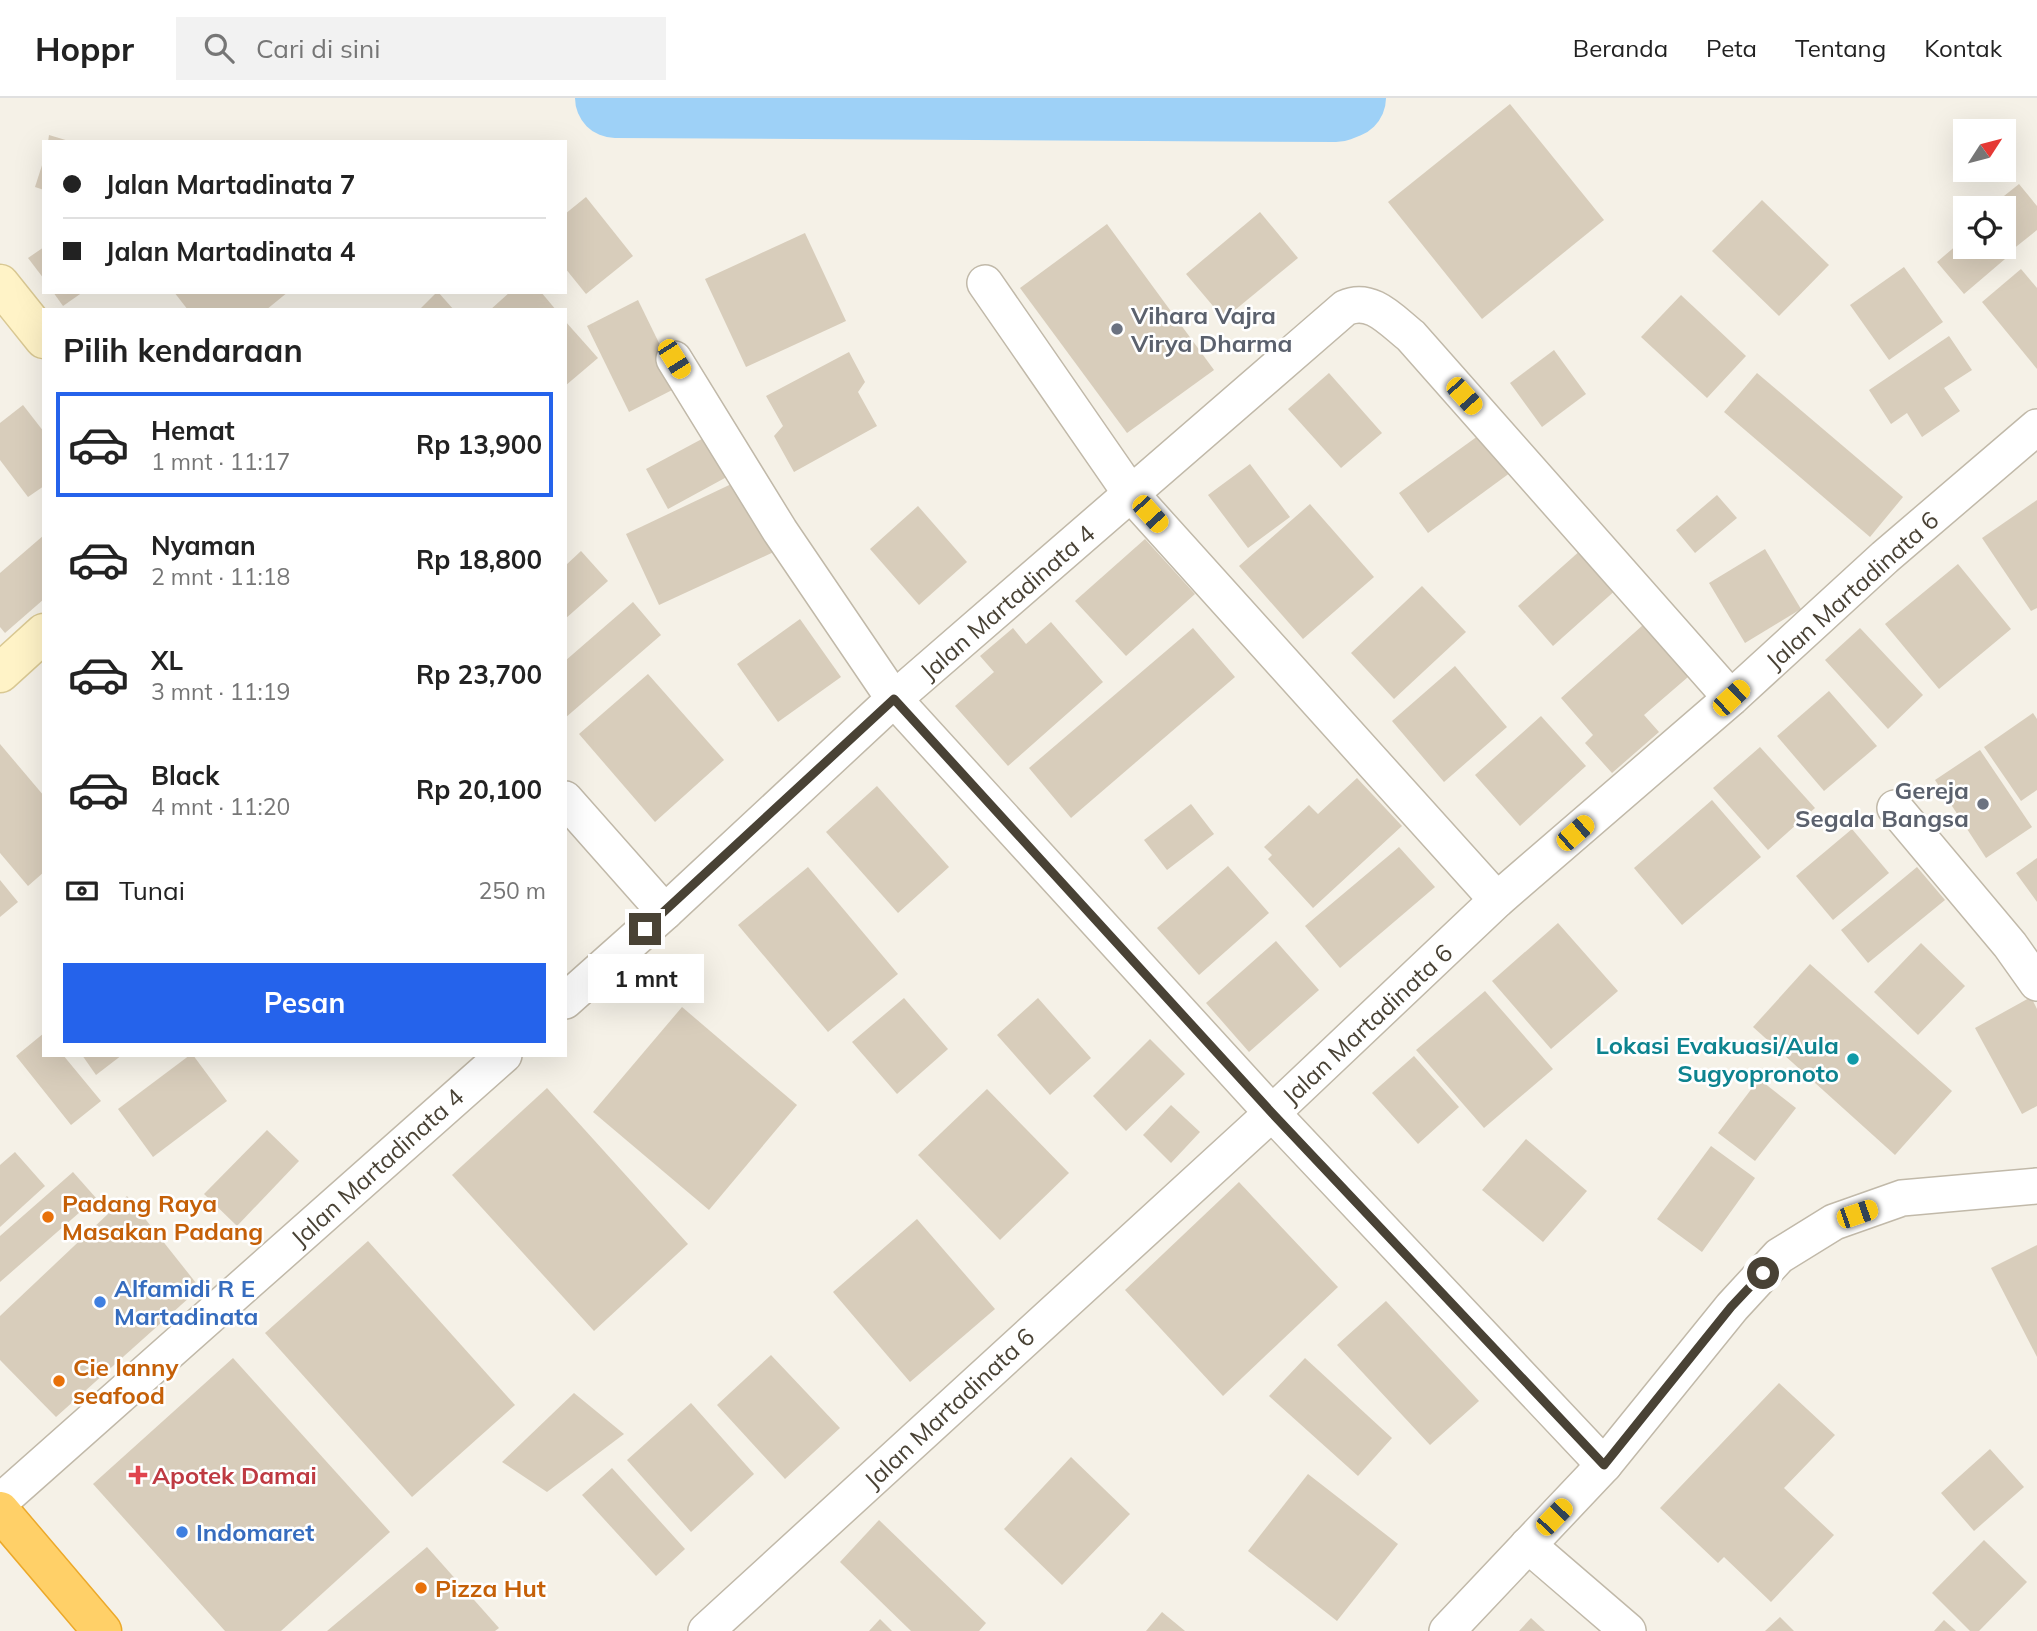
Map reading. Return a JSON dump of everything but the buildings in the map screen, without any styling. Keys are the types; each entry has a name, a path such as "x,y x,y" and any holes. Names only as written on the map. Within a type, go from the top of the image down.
{"highway":[{"path":"0,1511 102,1631"}],"street":[{"path":"985,283 1131,494 1497,900"},
{"path":"0,284 42,336"},
{"name":"Jalan Martadinata 4","path":"567,998 666,912 894,699 1345,307 1354,303 1368,304 1411,336 1731,698"},
{"path":"674,359 780,531 894,699 1272,1113 1604,1465"},
{"name":"Jalan Martadinata 6","path":"706,1631 1272,1113 1497,900 1731,698 1885,557 2037,427"},
{"path":"0,673 42,635"},
{"path":"567,801 666,912"},
{"path":"1895,808 2011,945 2037,983"},
{"name":"Jalan Martadinata 4","path":"0,1502 502,1057"},
{"path":"1447,1631 1604,1465 1731,1307 1779,1255 1834,1222 1902,1198 2037,1186"},
{"path":"1528,1545 1628,1631"}],"waterway":[{"path":"615,98 1336,102 1346,98"}],"place":[{"name":"Vihara Vajra Virya Dharma","path":"1117,329"},
{"name":"Gereja Segala Bangsa","path":"1983,804"},
{"name":"Lokasi Evakuasi/Aula Sugyopronoto","path":"1853,1059"},
{"name":"Padang Raya Masakan Padang","path":"48,1217"},
{"name":"Alfamidi R E Martadinata","path":"100,1302"},
{"name":"Cie lanny seafood","path":"59,1381"},
{"name":"Apotek Damai","path":"138,1475"},
{"name":"Indomaret","path":"182,1532"},
{"name":"Pizza Hut","path":"421,1588"}],"route":[{"path":"645,929 894,699 1272,1113 1604,1465 1731,1307 1763,1273"}]}
